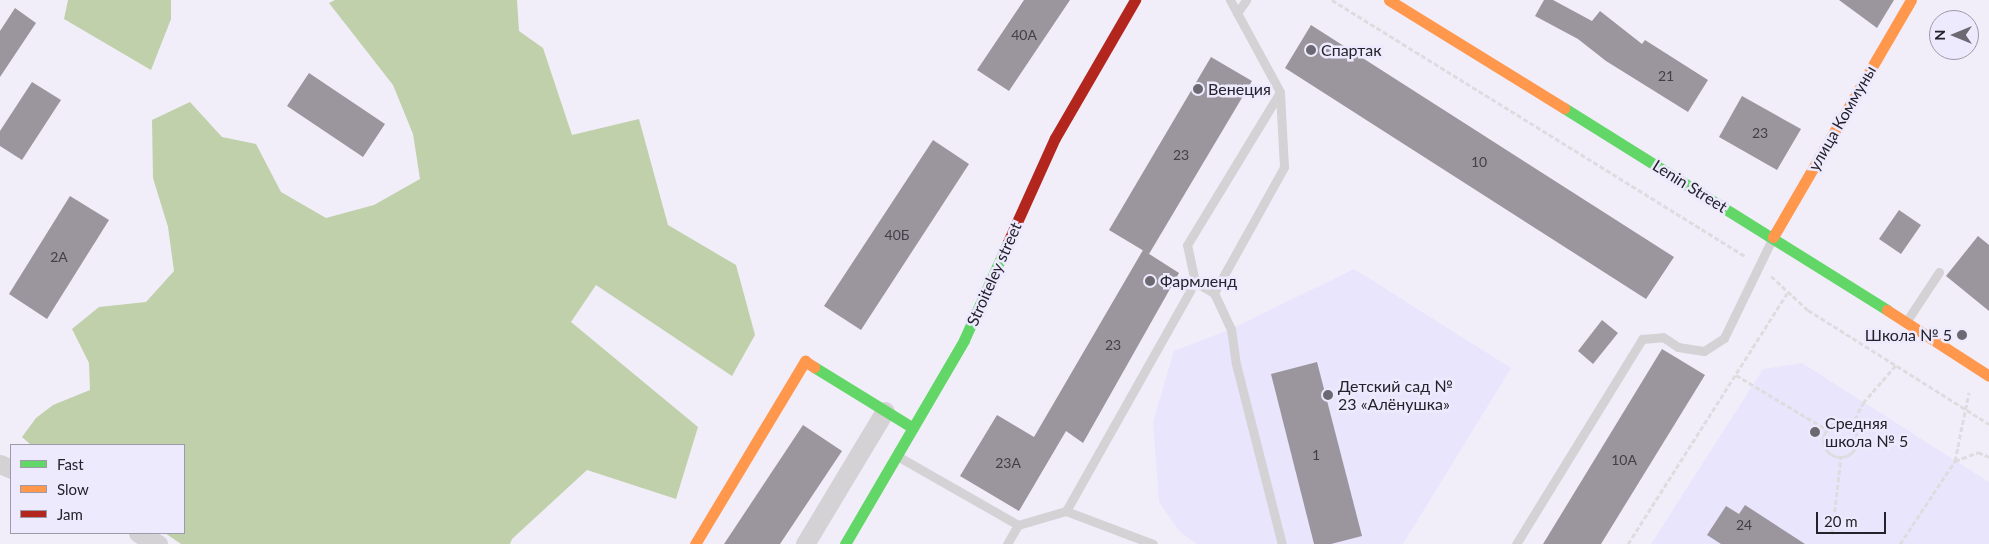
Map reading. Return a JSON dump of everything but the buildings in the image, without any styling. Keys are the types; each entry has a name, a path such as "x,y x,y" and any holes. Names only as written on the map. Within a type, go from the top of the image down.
{"street":[{"name":"Stroiteley street","path":"845,544 964,340 1055,138 1135,0"},
{"name":"Lenin Street","path":"1389,0 1773,237 1989,376"},
{"name":"улица Коммуны","path":"1773,237 1911,0"},
{"path":"695,544 805,361 913,428"},
{"path":"805,544 885,411"},
{"path":"140,534 158,544"}],"lane":[{"path":"1214,293 1284,167 1280,92 1230,0"},
{"path":"1237,12 1246,0"},
{"path":"1066,511 1195,282 1186,245 1280,92"},
{"path":"1516,544 1642,339 1663,337 1678,347 1704,351 1724,338 1773,237"},
{"path":"1906,322 1939,272"},
{"path":"1195,282 1214,293 1231,329 1236,364 1282,544"},
{"path":"898,456 1018,525"},
{"path":"1007,544 1018,525 1066,511 1153,544"}],"path":[{"path":"1332,0 1760,265 1787,293 1989,424"},
{"path":"1628,544 1787,293"},
{"path":"1851,426 1864,403 1896,365"},
{"path":"1736,375 1826,429"},
{"path":"1900,544 1955,461 1970,384"},
{"path":"1838,422 1851,426 1857,438 1853,451 1841,457 1824,448 1822,441 1826,429 1838,422"},
{"path":"1955,461 1978,452 1989,457"},
{"path":"1832,534 1841,457"}],"shaded area":[{"name":"Детский сад № 23 «Алёнушка»","path":"1354,269 1511,368 1403,544 1197,544 1180,532 1159,502 1153,422 1174,351 1231,329"},
{"name":"Средняя школа № 5","path":"1802,363 1989,482 1989,544 1651,544 1763,369"}],"green space":[{"path":"68,0 171,0 171,19 151,70 64,19"},
{"path":"335,0 517,0 519,31 543,48 572,135 639,119 668,225 736,265 755,335 732,376 596,285 571,322 698,427 676,499 587,470 512,539 510,544 181,544 166,534 185,534 185,444 30,444 22,437 36,418 53,405 90,390 89,363 72,329 99,307 146,302 174,271 168,227 153,178 152,120 190,102 222,137 256,144 281,192 326,218 374,205 420,179 413,134 393,85 329,3"}],"traffic: fast":[{"path":"1564,108 1887,310"},
{"path":"845,544 964,340 1008,242"},
{"path":"814,367 913,428"}],"traffic: slow":[{"path":"1389,0 1564,108"},
{"path":"1773,237 1911,0"},
{"path":"1887,310 1989,376"},
{"path":"695,544 805,361 814,367"}],"traffic: jam":[{"path":"1008,242 1055,138 1135,0"}],"place":[{"name":"Спартак","path":"1311,50"},
{"name":"Венеция","path":"1198,89"},
{"name":"Фармленд","path":"1150,281"},
{"name":"Школа № 5","path":"1962,335"},
{"name":"Детский сад № 23 «Алёнушка»","path":"1328,395"},
{"name":"Средняя школа № 5","path":"1815,432"}]}
